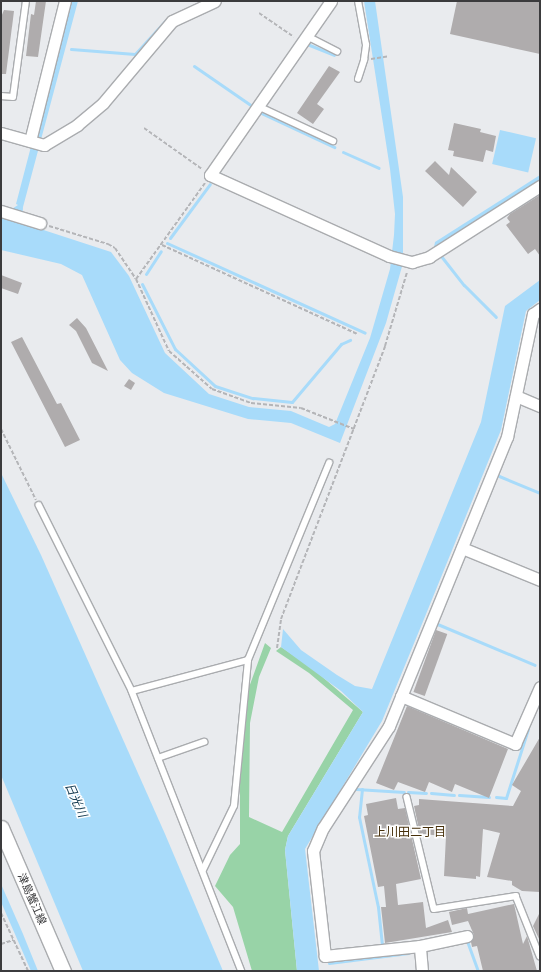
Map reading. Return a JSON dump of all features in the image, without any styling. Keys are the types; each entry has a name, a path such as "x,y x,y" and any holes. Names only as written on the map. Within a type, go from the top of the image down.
{"main road":[{"name":"津島蟹江線","path":"1,828 63,971"}],"street":[{"path":"31,141 65,1"},
{"path":"1,133 44,145 77,125 103,103 172,21 214,1"},
{"path":"331,1 210,175 388,256 410,261 429,257 540,186"},
{"path":"1,211 40,223"},
{"path":"467,936 420,946 325,956 313,851 323,828 389,726 507,437 533,314 540,309"},
{"path":"516,396 540,406"},
{"path":"462,548 540,580"},
{"path":"401,696 515,744 540,687"},
{"path":"420,946 422,971"}],"lane":[{"path":"1,96 13,98 26,1"},
{"path":"358,1 366,45 364,60 358,79"},
{"path":"304,39 337,51"},
{"path":"258,106 333,141"},
{"path":"203,870 234,806 248,660 329,463"},
{"path":"39,505 132,691 242,971"},
{"path":"132,691 248,660"},
{"path":"158,758 204,742"},
{"path":"407,797 434,909 516,896 540,956"}],"path":[{"path":"259,13 304,39"},
{"path":"370,59 388,56"},
{"path":"136,279 210,175 144,128"},
{"path":"40,223 108,244 115,248 136,279 169,351 212,389 250,403 300,408 354,429"},
{"path":"161,245 357,334"},
{"path":"277,648 281,619 385,346 410,261"},
{"path":"349,428 354,429"},
{"path":"1,429 39,505"},
{"path":"1,913 28,971"},
{"path":"1,944 13,940"}],"green space":[{"path":"265,643 271,648 259,677 250,723 249,817 282,832 353,710 309,673 276,651 281,647 311,667 363,712 288,836 285,850 297,971 252,971 233,907 215,886 230,855 240,844 240,755 248,690"}],"water":[{"path":"69,1 78,1 23,207 22,223 111,252 129,276 165,353 209,394 249,407 291,411 329,427 335,424 370,338 390,269 394,235 395,214 390,169 364,1 375,1 403,197 403,263 386,323 340,443 291,423 248,419 164,393 132,373 120,360 82,275 61,264 1,250 1,216 18,205 16,204"},
{"path":"500,130 536,138 528,172 492,164"},
{"path":"540,175 540,180 434,247 435,242"},
{"path":"540,280 540,300 526,311 501,430 382,721 305,849 319,971 297,971 285,850 288,836 363,712 341,691 281,647 283,629 301,650 337,675 355,686 372,689 481,422 505,306"},
{"name":"日光川","path":"1,473 41,555 165,834 223,971 83,971 1,775"},
{"path":"1,884 38,971 31,971 1,902"}],"building":[{"path":"36,1 46,1 38,57 26,56 31,14 34,15"},
{"path":"457,1 540,1 540,54 450,34"},
{"path":"4,10 14,11 6,74 1,74 1,17"},
{"path":"329,66 340,72 317,104 324,109 313,124 297,113"},
{"path":"454,123 481,129 480,132 496,136 493,152 486,150 483,162 453,156 454,151 448,150"},
{"path":"435,161 449,175 451,167 477,192 463,207 425,171"},
{"path":"540,195 540,256 535,249 528,254 506,225 510,222 507,218 510,214"},
{"path":"1,275 22,283 18,294 1,288"},
{"path":"77,318 86,328 108,371 92,363 76,331 69,325"},
{"path":"22,337 57,404 61,403 80,440 65,447 11,342"},
{"path":"129,379 135,383 131,390 124,386"},
{"path":"436,630 447,634 425,696 413,692"},
{"path":"407,706 508,749 489,798 455,784 452,792 429,782 425,792 398,782 394,790 376,783"},
{"path":"540,737 540,892 522,891 512,885 512,881 487,877 500,833 483,829 480,877 476,876 476,879 444,876 446,836 420,834 414,806 419,805 419,799 513,806 521,791 512,785"},
{"path":"396,798 398,809 405,808 421,879 396,884 398,905 423,902 426,928 448,920 452,932 385,943 381,907 386,907 384,886 378,887 364,816 368,815 366,804"},
{"path":"514,904 523,944 527,936 537,971 483,971 477,946 472,947 471,942 474,935 468,921 452,925 449,912 467,908 468,914"},
{"path":"540,912 540,941 533,926"}],"waterway":[{"path":"71,49 135,54 165,21"},
{"path":"307,44 334,55"},
{"path":"194,66 252,106"},
{"path":"261,113 334,147"},
{"path":"343,152 379,168"},
{"path":"170,238 210,184"},
{"path":"167,243 365,333"},
{"path":"146,274 161,251"},
{"path":"441,256 464,285 496,317"},
{"path":"142,284 175,349 215,386 253,398 292,402 341,344 350,340"},
{"path":"499,476 540,493"},
{"path":"435,623 535,665"},
{"path":"496,797 506,798 528,729"},
{"path":"356,789 404,792"},
{"path":"362,789 359,817 378,907 382,946"},
{"path":"408,792 426,793"},
{"path":"431,793 454,795"},
{"path":"459,795 489,797"},
{"path":"467,941 478,971"},
{"path":"329,963 408,953"}],"district":[{"name":"上川田二丁目","path":"410,832"}]}
